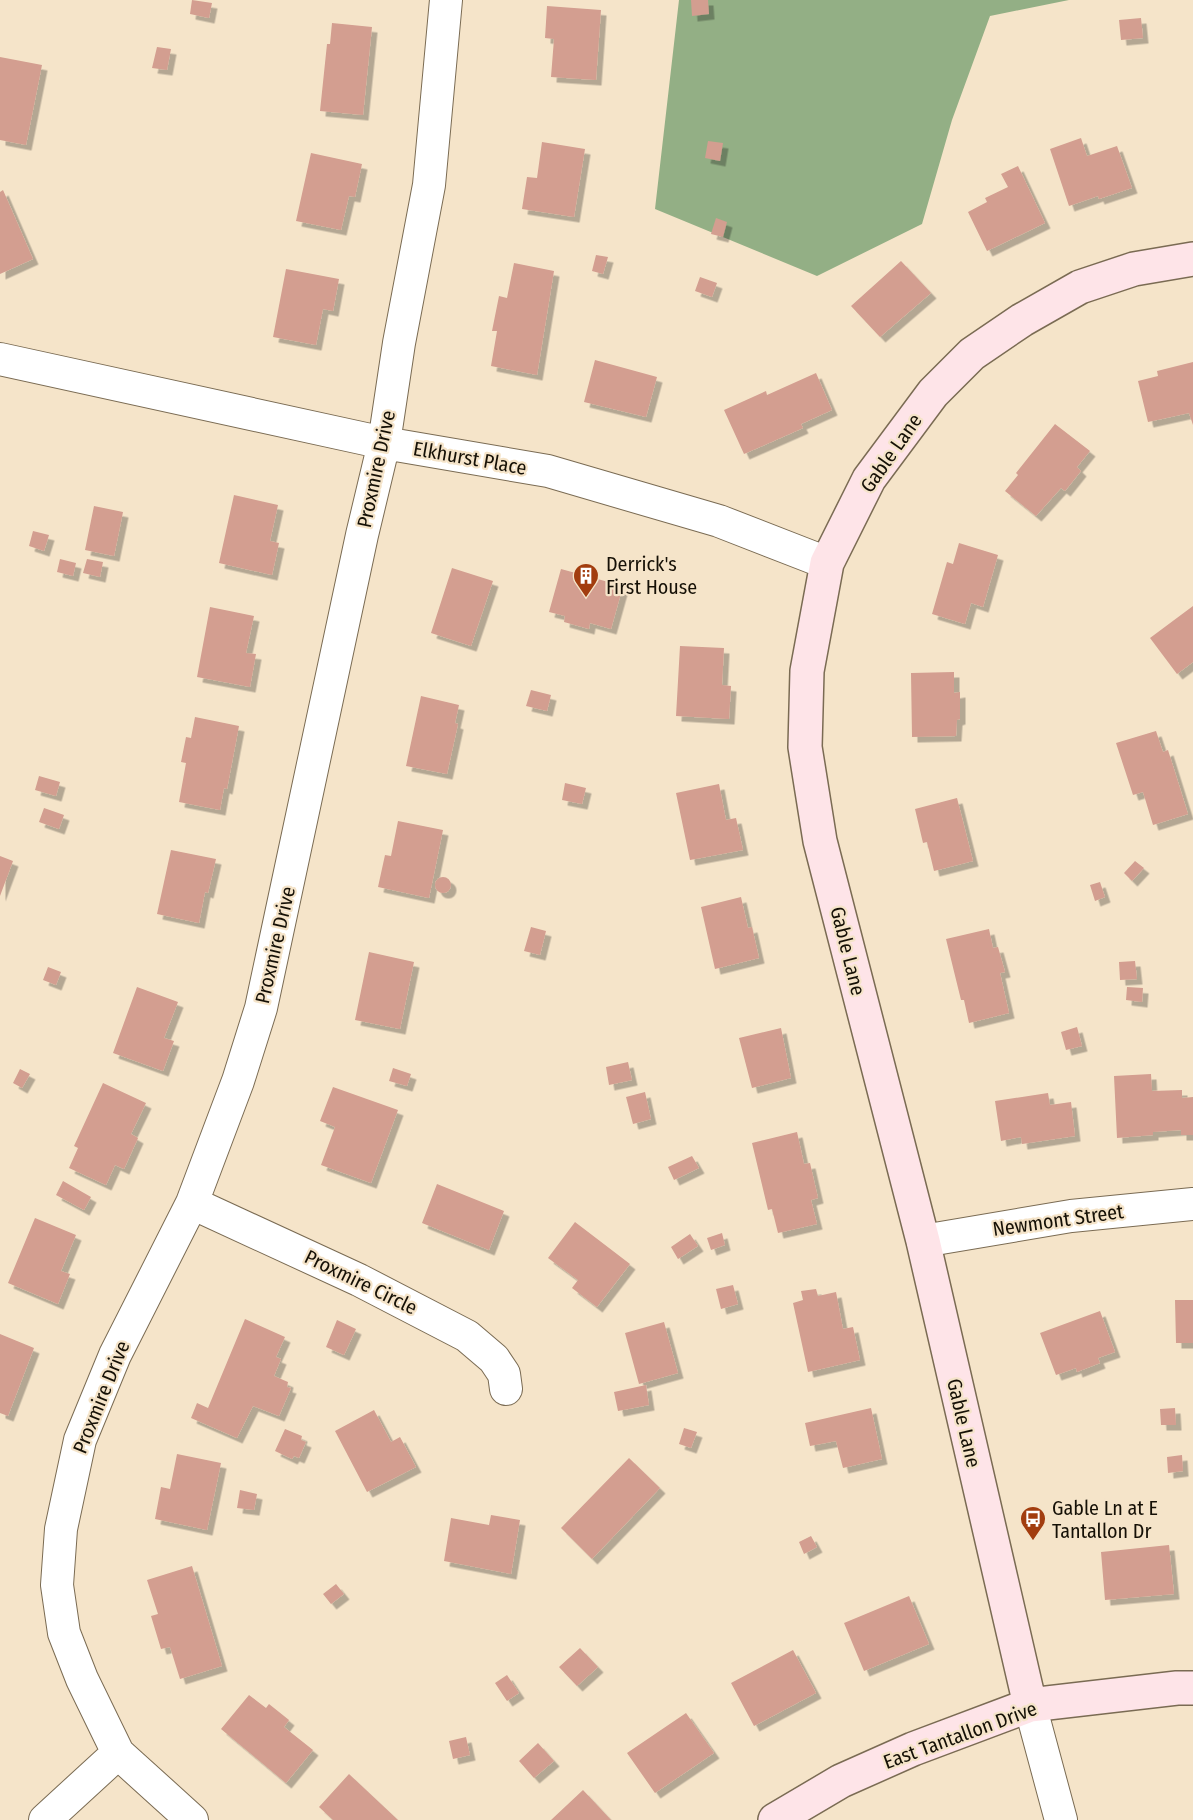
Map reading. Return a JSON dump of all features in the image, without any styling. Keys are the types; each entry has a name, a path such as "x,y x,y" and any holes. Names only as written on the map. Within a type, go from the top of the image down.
{"street":[{"name":"Proxmire Drive","path":"192,1820 118,1753 82,1679 64,1633 57,1586 61,1529 80,1440 115,1355 192,1203 238,1081 261,1008 362,535 384,443 399,344 429,185 446,0"},
{"name":"Gable Lane","path":"1061,1820 1030,1706 923,1241 820,841 805,747 807,671 827,563 869,479 933,393 972,354 1022,320 1080,287 1134,269 1193,259"},
{"name":"Elkhurst Place","path":"0,359 384,443 548,471 719,521 827,563"},
{"name":"Proxmire Circle","path":"192,1203 359,1280 467,1336 494,1359 504,1374 506,1389"},
{"name":"Newmont Street","path":"923,1241 1071,1216 1193,1204"},
{"name":"East Tantallon Drive","path":"775,1820 841,1781 913,1749 1030,1706 1193,1688"},
{"path":"45,1820 118,1753"}],"green space":[{"path":"679,0 1069,0 990,16 952,120 922,224 817,276 655,209"}],"building":[{"path":"192,0 212,3 209,18 190,14"},
{"path":"691,0 708,0 709,14 692,16"},
{"path":"547,6 601,10 596,80 551,77 554,39 545,38"},
{"path":"1141,18 1143,38 1121,40 1119,20"},
{"path":"332,23 372,27 363,115 320,111 327,44 330,44"},
{"path":"157,47 171,49 167,70 152,68"},
{"path":"0,57 42,65 26,145 0,140"},
{"path":"1081,138 1087,156 1117,146 1132,188 1069,206 1050,149"},
{"path":"708,141 723,143 720,161 705,158"},
{"path":"542,142 585,149 574,217 522,209 527,177 537,178"},
{"path":"311,153 362,164 355,197 349,196 341,230 296,221"},
{"path":"1018,166 1045,223 987,251 968,212 987,202 985,198 1008,187 1001,174"},
{"path":"3,190 33,259 0,274 0,192"},
{"path":"716,218 727,222 723,237 711,234"},
{"path":"596,255 608,257 603,274 592,271"},
{"path":"901,261 931,293 880,337 851,306"},
{"path":"514,263 554,271 537,375 491,366 497,331 492,331 499,296 507,298"},
{"path":"286,269 339,279 333,311 323,309 316,345 273,337"},
{"path":"700,277 717,283 712,297 695,291"},
{"path":"595,360 657,377 646,417 584,402"},
{"path":"1193,362 1193,425 1189,413 1148,422 1138,381 1158,376 1157,371"},
{"path":"816,373 832,410 801,424 803,428 744,454 724,410 766,391 767,395"},
{"path":"1055,424 1090,451 1077,467 1081,471 1065,491 1061,488 1036,516 1005,491 1018,475 1016,473"},
{"path":"234,495 278,505 270,541 279,543 272,575 219,563"},
{"path":"94,506 123,512 114,556 85,550"},
{"path":"33,531 49,535 44,551 29,546"},
{"path":"959,543 998,555 983,607 971,603 965,624 932,614 947,562 953,564"},
{"path":"60,559 76,563 73,576 57,572"},
{"path":"87,559 103,562 100,577 83,573"},
{"path":"452,568 493,581 471,646 431,633"},
{"name":"Derrick's First House","path":"561,569 623,586 611,629 590,623 589,629 564,622 565,616 549,612"},
{"path":"1193,606 1193,662 1177,674 1150,638"},
{"path":"210,607 254,616 246,653 256,654 250,687 197,677"},
{"path":"680,646 724,648 722,685 731,686 729,719 676,716"},
{"path":"954,672 954,693 960,692 960,719 957,720 956,736 912,737 911,673"},
{"path":"531,690 551,695 547,711 526,706"},
{"path":"421,696 459,705 455,723 458,724 447,774 406,766"},
{"path":"195,717 239,726 227,789 224,788 220,810 179,802 186,763 181,762 186,737 191,738"},
{"path":"1156,731 1163,752 1168,750 1188,814 1153,825 1143,792 1133,795 1116,743"},
{"path":"39,776 60,782 56,796 35,790"},
{"path":"565,783 586,788 582,804 562,800"},
{"path":"719,784 726,820 736,818 743,850 690,860 676,793"},
{"path":"957,798 973,861 934,871 927,842 923,843 915,809"},
{"path":"44,808 64,815 59,829 39,822"},
{"path":"398,821 443,830 429,898 378,887 385,855 391,856"},
{"path":"171,850 216,859 208,893 205,892 199,923 157,914"},
{"path":"0,856 13,861 0,896"},
{"path":"1135,861 1144,868 1132,881 1124,873"},
{"path":"443,877 449,879 451,885 449,891 443,893 437,891 435,885 437,879"},
{"path":"1100,882 1105,897 1095,901 1090,885"},
{"path":"741,897 748,928 752,927 759,958 715,969 701,907"},
{"path":"531,927 546,931 540,955 524,951"},
{"path":"989,929 993,948 998,947 1005,972 1000,973 1009,1013 969,1023 946,939"},
{"path":"369,952 414,962 400,1029 355,1020"},
{"path":"1135,961 1137,979 1120,980 1119,962"},
{"path":"48,967 61,972 56,985 43,980"},
{"path":"137,987 178,1002 164,1038 174,1041 163,1071 113,1053"},
{"path":"1127,987 1143,988 1142,1002 1126,1000"},
{"path":"1077,1027 1082,1046 1066,1050 1061,1032"},
{"path":"781,1028 791,1078 752,1088 739,1038"},
{"path":"628,1062 632,1080 609,1085 606,1067"},
{"path":"393,1068 411,1074 407,1086 389,1081"},
{"path":"20,1069 30,1074 22,1088 13,1083"},
{"path":"1151,1074 1152,1091 1182,1090 1182,1098 1193,1097 1193,1135 1181,1135 1181,1130 1117,1138 1114,1076"},
{"path":"103,1083 146,1103 131,1134 138,1138 124,1169 115,1165 106,1185 69,1168 78,1148 74,1146"},
{"path":"333,1087 398,1110 371,1183 321,1165 335,1127 320,1121"},
{"path":"645,1092 651,1119 633,1124 626,1097"},
{"path":"1048,1093 1050,1105 1071,1102 1075,1136 1022,1144 1021,1137 1001,1141 995,1101"},
{"path":"797,1132 804,1164 810,1163 818,1198 811,1200 817,1224 778,1233 772,1209 768,1210 752,1143"},
{"path":"692,1156 699,1168 674,1180 668,1167"},
{"path":"63,1181 91,1197 84,1210 56,1195"},
{"path":"437,1184 504,1211 489,1250 422,1223"},
{"path":"35,1218 76,1235 61,1271 70,1274 58,1304 8,1283"},
{"path":"575,1222 630,1264 597,1307 572,1288 578,1280 548,1258"},
{"path":"722,1233 725,1245 711,1250 707,1238"},
{"path":"690,1234 698,1246 678,1259 671,1247"},
{"path":"733,1285 738,1304 721,1309 716,1289"},
{"path":"816,1289 818,1296 836,1292 843,1329 853,1327 860,1360 808,1372 793,1303 803,1300 801,1291"},
{"path":"1175,1300 1193,1300 1193,1343 1176,1343"},
{"path":"1100,1311 1115,1352 1098,1358 1100,1363 1077,1372 1076,1368 1056,1375 1040,1333"},
{"path":"245,1319 285,1337 276,1357 281,1359 274,1376 288,1382 287,1387 291,1388 279,1416 253,1406 237,1438 191,1418 197,1403 208,1408"},
{"path":"337,1320 356,1329 344,1355 326,1347"},
{"path":"664,1322 678,1373 639,1384 625,1333"},
{"path":"0,1334 34,1348 8,1416 0,1413"},
{"path":"646,1385 649,1405 618,1411 614,1392"},
{"path":"871,1408 882,1459 843,1468 836,1441 810,1446 805,1423"},
{"path":"1175,1408 1176,1425 1161,1425 1160,1409"},
{"path":"374,1410 391,1442 400,1437 416,1467 367,1492 335,1431"},
{"path":"684,1428 697,1432 691,1448 679,1444"},
{"path":"285,1429 302,1436 301,1440 306,1442 299,1458 294,1456 292,1459 275,1451"},
{"path":"177,1454 221,1463 207,1530 155,1519 161,1487 170,1489"},
{"path":"1182,1455 1183,1471 1168,1473 1167,1457"},
{"path":"629,1458 660,1488 592,1559 561,1528"},
{"path":"240,1490 257,1494 254,1510 237,1508"},
{"path":"491,1515 520,1520 511,1574 444,1561 451,1518 489,1525"},
{"path":"811,1536 817,1547 804,1554 799,1542"},
{"path":"1169,1545 1174,1594 1105,1600 1101,1552"},
{"path":"192,1566 222,1666 180,1679 170,1647 161,1649 151,1616 158,1614 147,1580"},
{"path":"336,1584 344,1594 331,1604 323,1594"},
{"path":"909,1596 929,1644 864,1671 844,1623"},
{"path":"580,1648 598,1667 577,1686 559,1667"},
{"path":"793,1650 816,1693 754,1726 731,1683"},
{"path":"507,1675 519,1693 507,1701 495,1683"},
{"path":"249,1695 266,1708 269,1704 289,1720 284,1727 313,1750 286,1783 221,1729"},
{"path":"686,1713 714,1753 655,1793 627,1753"},
{"path":"466,1737 470,1755 453,1759 449,1741"},
{"path":"538,1743 554,1761 534,1778 519,1761"},
{"path":"349,1774 398,1820 333,1820 319,1807"},
{"path":"583,1790 611,1820 551,1820"}],"place":[{"name":"Derrick's First House","path":"586,599"},
{"name":"Gable Ln at E Tantallon Dr","path":"1033,1542"}]}
